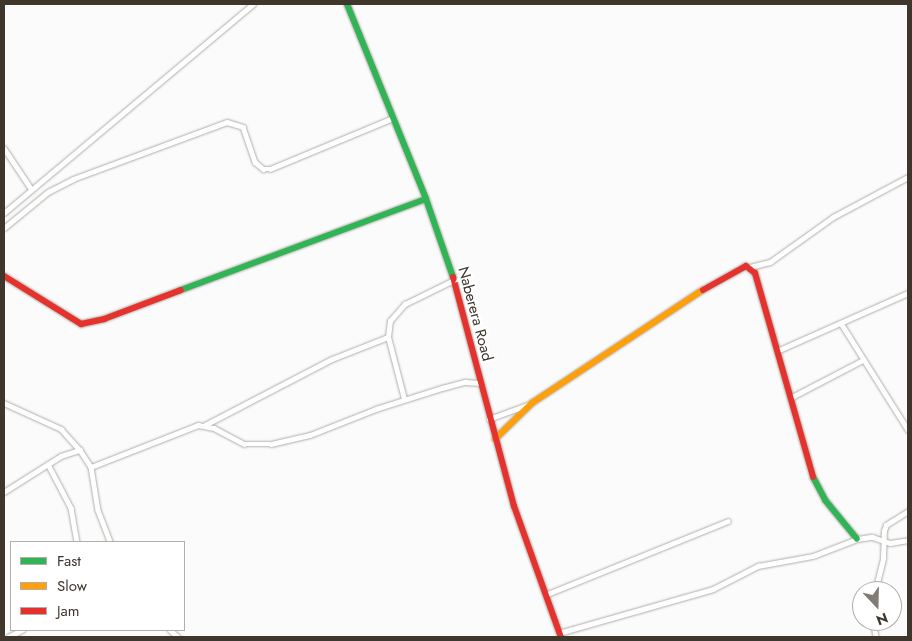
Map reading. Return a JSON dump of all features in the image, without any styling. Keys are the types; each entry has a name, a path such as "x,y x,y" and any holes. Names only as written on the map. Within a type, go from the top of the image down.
{"street":[{"path":"4,213 252,4"},
{"name":"Naberera Road","path":"347,4 426,199 454,280 489,419 545,595 560,635"},
{"path":"4,228 48,192 73,179 226,122 243,127 255,162 263,168 270,169 392,119"},
{"path":"4,148 32,190"},
{"path":"495,439 532,403 719,279 741,267 750,267 770,262 833,216 908,177"},
{"path":"4,276 62,315 81,324 104,319 426,199"},
{"path":"750,267 777,351 816,485 857,539"},
{"path":"404,399 388,337 390,321 398,310 454,280"},
{"path":"777,351 908,293"},
{"path":"841,323 908,430"},
{"path":"91,467 204,425 332,359 388,337"},
{"path":"790,398 863,360"},
{"path":"204,425 244,444 257,446 310,435 404,399 461,383 480,383"},
{"path":"4,403 61,429 80,450 91,467 98,510 110,541"},
{"path":"489,419 532,403"},
{"path":"4,492 48,464 80,450"},
{"path":"48,464 71,508 78,541"},
{"path":"877,581 883,558 886,526 908,511"},
{"path":"545,595 728,521"},
{"path":"560,635 713,589 758,566 812,556 857,539 872,536 883,542 908,540"},
{"path":"8,637 20,631"}],"traffic: fast":[{"path":"347,4 426,199 453,277"},
{"path":"181,290 426,199"},
{"path":"813,477 825,500 857,539"}],"traffic: slow":[{"path":"495,439 532,403 703,290"}],"traffic: jam":[{"path":"703,290 746,266 755,273 813,477"},
{"path":"4,276 81,324 104,319 181,290"},
{"path":"453,277 514,506 561,637"}]}
